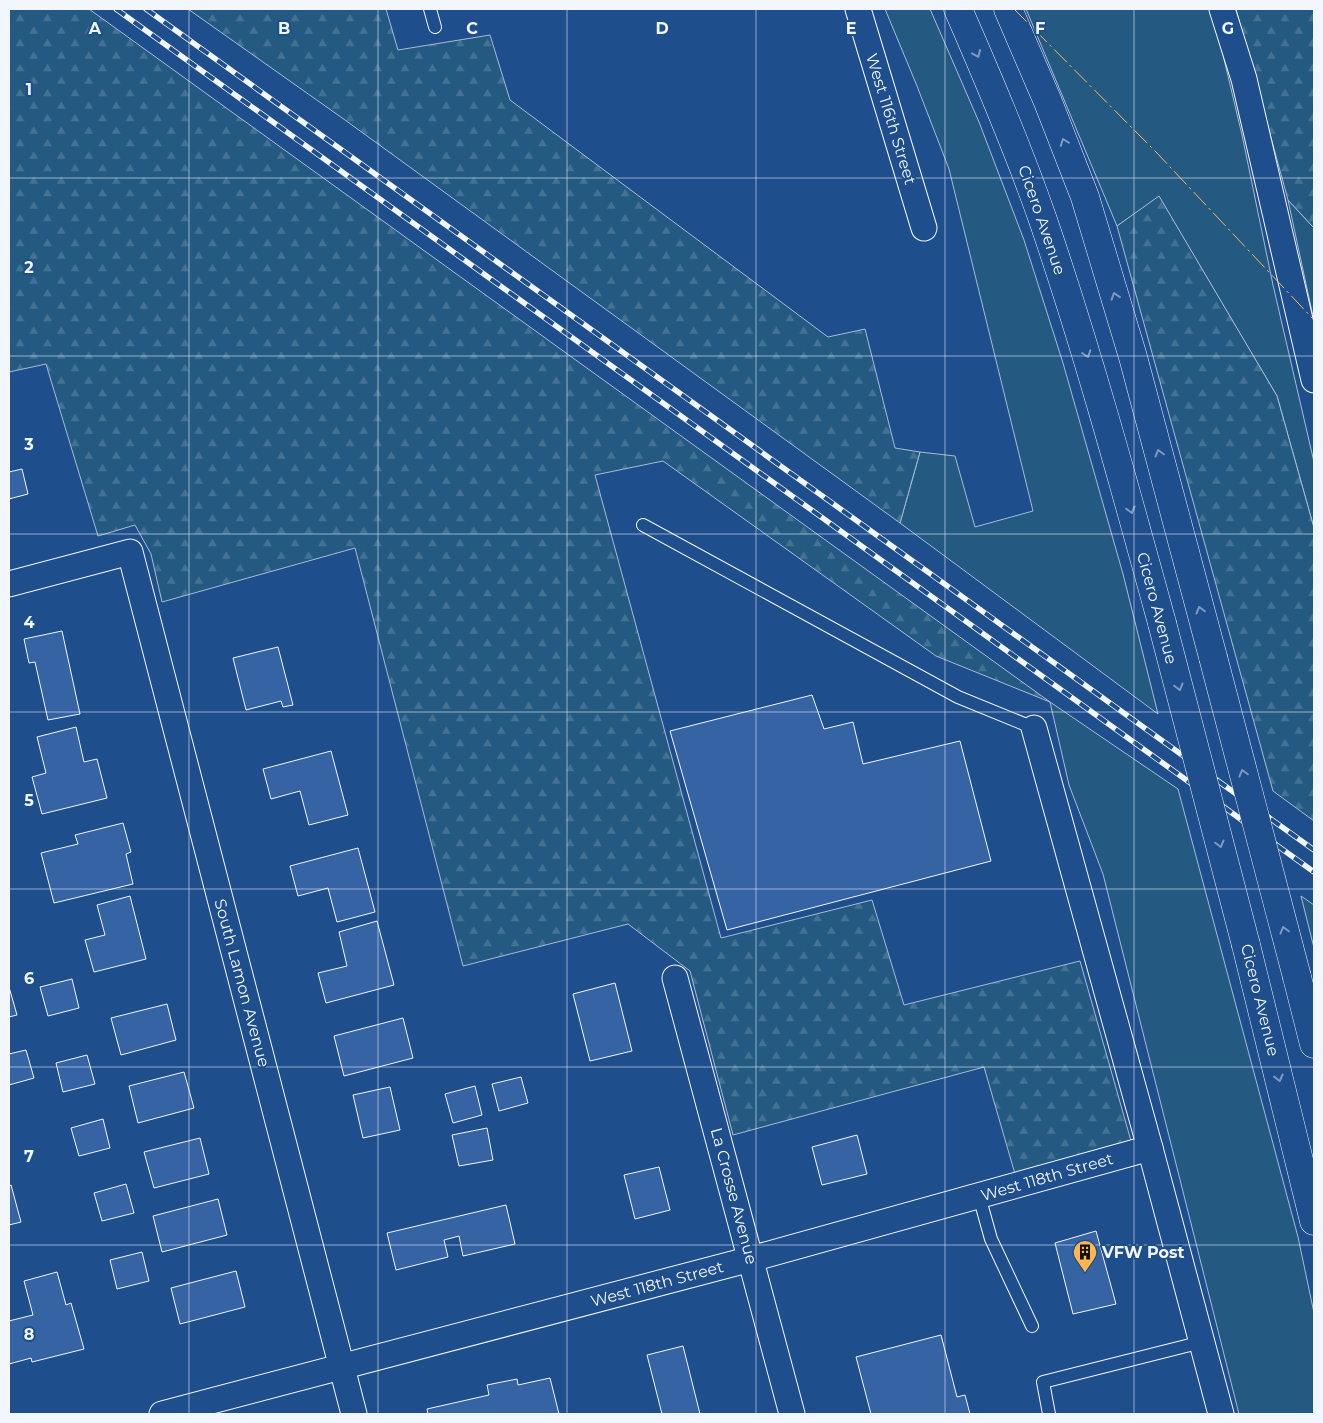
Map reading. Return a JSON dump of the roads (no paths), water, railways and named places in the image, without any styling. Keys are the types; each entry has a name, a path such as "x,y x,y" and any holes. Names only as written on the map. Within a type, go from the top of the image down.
{"main road":[{"name":"Cicero Avenue","path":"958,9 1009,127 1043,219 1094,379 1162,623 1246,945 1314,1221"},
{"path":"1008,9 1048,102 1085,197 1133,357 1314,1044"}],"street":[{"name":"West 116th Street","path":"858,9 924,228"},
{"path":"1222,9 1244,80 1314,380"},
{"name":"South Lamon Avenue","path":"9,584 130,552 354,1414"},
{"path":"1034,728 1221,1414"},
{"name":"La Crosse Avenue","path":"675,978 792,1414"},
{"name":"West 118th Street","path":"162,1414 751,1259 1150,1148"}],"lane":[{"path":"430,9 435,26"},
{"path":"643,525 958,697 1034,728"},
{"path":"980,1196 991,1239 1032,1326"},
{"path":"1049,1414 1043,1382 1202,1342"}],"railway":[{"path":"116,9 1314,872"},
{"path":"146,9 1314,850"}],"place":[{"name":"VFW Post","path":"1085,1273"}]}
